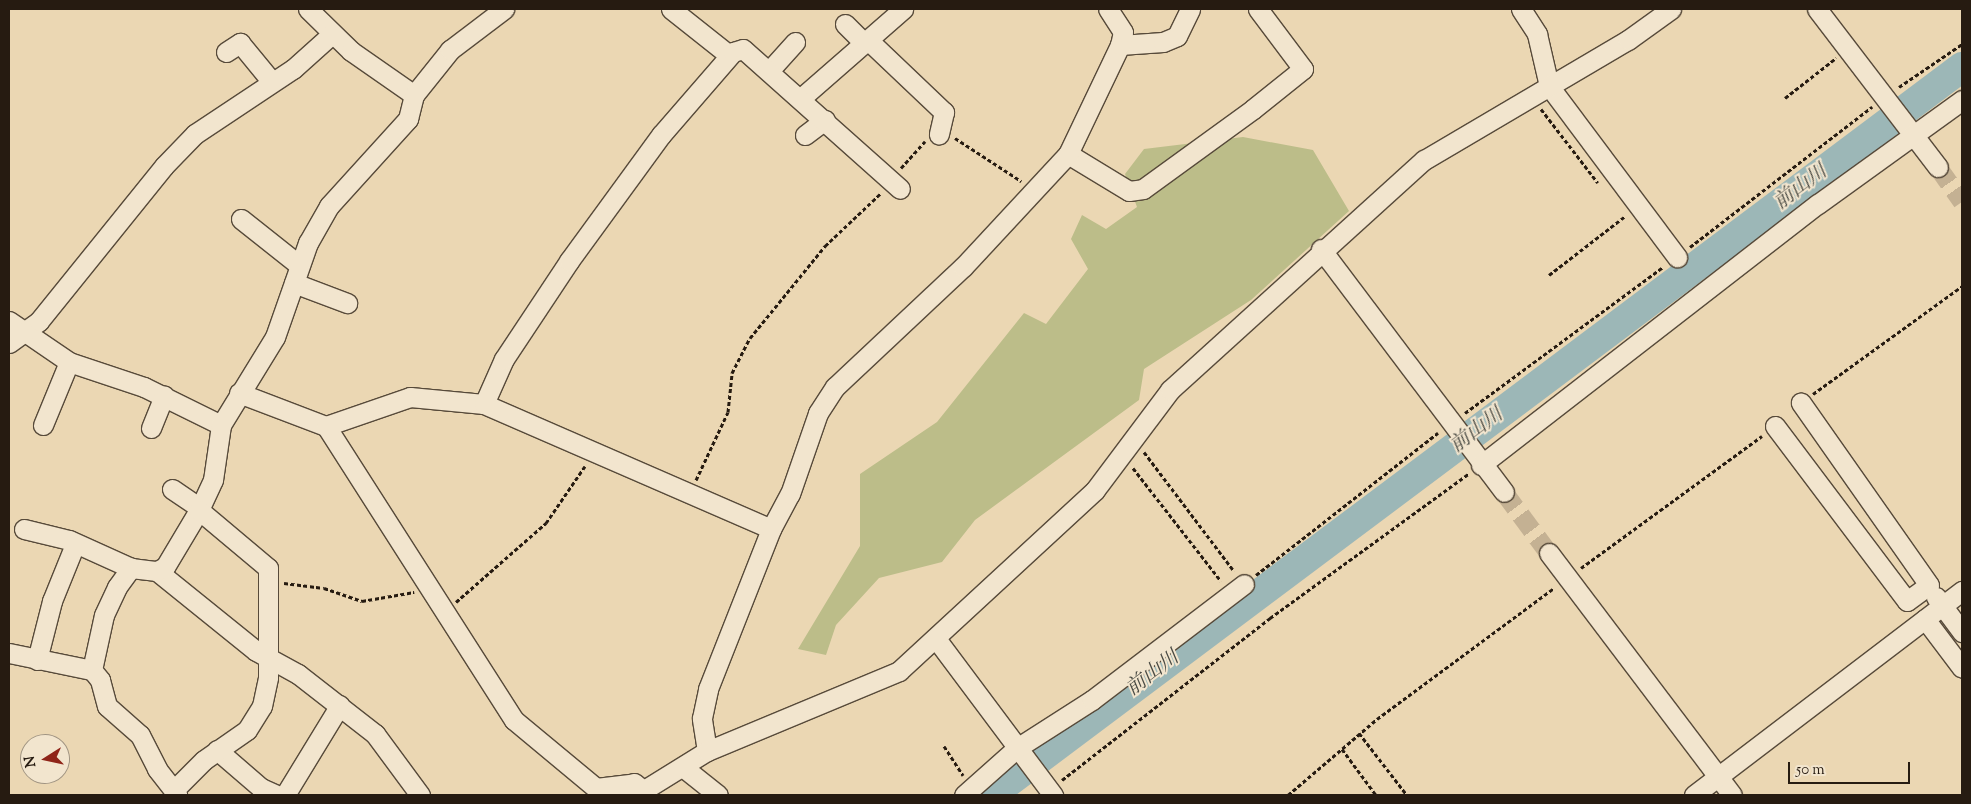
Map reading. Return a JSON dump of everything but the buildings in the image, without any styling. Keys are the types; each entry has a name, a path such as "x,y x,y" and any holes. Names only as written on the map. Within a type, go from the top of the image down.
{"street":[{"path":"308,9 332,34 414,95"},
{"path":"158,571 165,567 200,508 213,480 221,425 274,337 296,274 329,206 408,120 414,95 450,50 504,9"},
{"path":"671,9 729,55"},
{"path":"800,99 903,9"},
{"path":"707,751 702,718 708,689 771,529 790,494 818,413 835,387 963,267 1068,154 1120,45 1123,32 1108,9"},
{"path":"1120,45 1163,42 1177,36 1190,9"},
{"path":"1068,154 1129,191 1142,189 1253,108 1303,69 1258,9"},
{"path":"1521,9 1536,34 1549,86 1677,257"},
{"path":"239,393 326,426 447,609 514,720 594,792 634,783 640,793 684,768 707,751 873,685 937,640 1073,513 1123,455 1133,438 1170,390 1321,249 1424,160 1628,40 1671,9"},
{"path":"1817,9 1938,167"},
{"path":"846,24 944,112 937,128 939,134"},
{"path":"13,333 39,321 79,276 126,213 188,141 272,82 332,34"},
{"path":"769,71 795,42"},
{"path":"226,52 240,43 272,82"},
{"path":"484,404 504,359 569,261 661,135 729,55 743,48 896,185"},
{"path":"1478,461 1911,133 1962,100"},
{"path":"805,135 825,120"},
{"path":"241,219 296,274 347,303"},
{"path":"1321,249 1478,461 1504,492"},
{"path":"13,333 69,362 164,396 221,425"},
{"path":"43,425 69,362"},
{"path":"151,428 164,396"},
{"path":"326,426 410,397 484,404 771,529"},
{"path":"1801,404 1928,587 1962,632"},
{"path":"1775,426 1907,601 1928,587"},
{"path":"9,653 92,670 100,680 107,706 140,735 169,791 255,719 266,692 265,656 270,582 268,568 200,508 172,490"},
{"path":"24,529 75,544 131,568 158,571 265,656 340,705 374,734 420,795"},
{"path":"37,660 55,592 75,544"},
{"path":"1549,553 1732,795"},
{"path":"92,670 104,615 131,568"},
{"path":"968,792 1237,589"},
{"path":"1694,795 1962,592"},
{"path":"1925,619 1962,668"},
{"path":"937,640 1020,753 1051,788"},
{"path":"285,795 340,705"},
{"path":"217,750 261,788 277,795"},
{"path":"684,768 718,795"}],"path":[{"path":"1237,589 1962,44"},
{"path":"1785,98 1848,49"},
{"path":"693,495 706,450 728,412 735,364 750,338 825,246 896,185 912,153 944,132 983,155 1033,191"},
{"path":"1549,274 1624,217"},
{"path":"1801,404 1962,286"},
{"path":"1288,795 1359,733 1775,426"},
{"path":"1133,438 1237,589"},
{"path":"447,609 546,523 566,500 593,450"},
{"path":"1123,455 1237,589"},
{"path":"1051,788 1270,618 1478,461"},
{"path":"270,582 324,588 362,601 417,592"},
{"path":"1359,733 1407,795"},
{"path":"944,746 968,792"},
{"path":"1342,749 1376,795"}],"green space":[{"path":"1243,137 1313,150 1349,211 1251,300 1144,369 1139,400 975,520 942,562 879,578 836,625 826,655 798,649 860,546 860,474 937,422 1024,313 1046,324 1088,269 1071,239 1082,215 1106,229 1137,207 1125,174 1144,149"}],"waterway":[{"name":"前山川","path":"991,795 1962,67"}],"tunnel":[{"path":"1938,167 1962,201"},
{"path":"1504,492 1549,553"}]}
